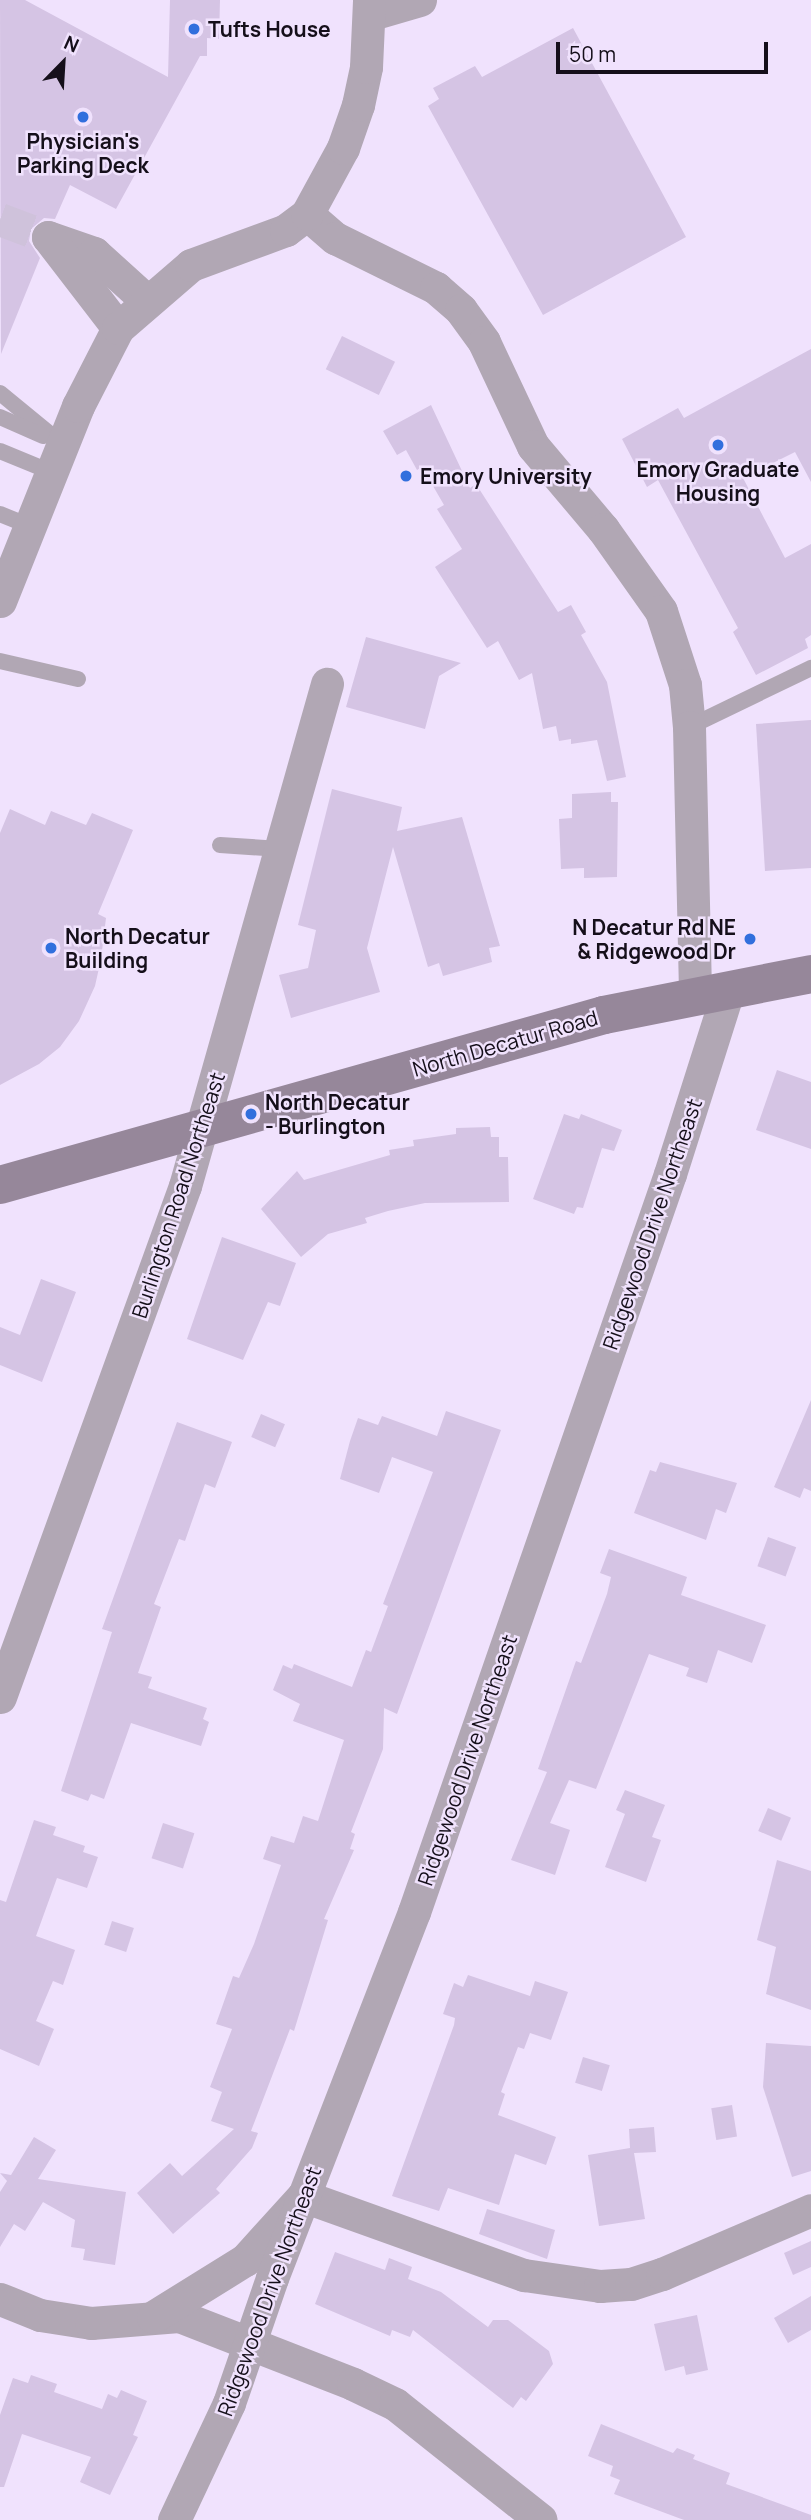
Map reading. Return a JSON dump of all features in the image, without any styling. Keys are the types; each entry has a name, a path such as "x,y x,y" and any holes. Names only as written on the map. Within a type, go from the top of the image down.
{"main road":[{"name":"North Decatur Road","path":"0,1185 203,1127 712,991 811,974"}],"street":[{"path":"3,585 15,520 57,458 118,328 145,300 191,265 286,230 307,214 352,124 366,67 371,7 420,0"},
{"name":"Ridgewood Drive Northeast","path":"174,2520 210,2449 303,2196 414,1912 667,1185 712,991 689,727 679,660 661,611 603,529 540,457 484,342 461,310 436,288 335,238 307,214"},
{"path":"118,328 48,237 94,253 145,300"},
{"name":"Burlington Road Northeast","path":"2,1685 203,1127 327,684"},
{"path":"153,2317 245,2260 303,2196 524,2275 600,2286 631,2284 662,2274 811,2210"},
{"path":"0,2299 66,2320 91,2323 153,2317 198,2321 248,2345 395,2404 541,2520"}],"lane":[{"path":"0,393 57,458"},
{"path":"0,418 57,458"},
{"path":"0,451 57,458"},
{"path":"0,662 78,679"},
{"path":"689,727 811,668"},
{"path":"220,845 280,849"}],"building":[{"name":"Physician's Parking Deck","path":"0,0 25,0 168,77 170,0 220,0 219,39 207,38 207,56 200,56 116,209 70,185 55,219 44,218 31,229 29,241 40,258 1,354"},
{"path":"573,28 686,237 543,315 428,106 439,99 433,88 475,66 482,77"},
{"path":"342,336 395,362 379,395 326,369"},
{"name":"Emory Graduate Housing","path":"811,349 811,482 795,452 743,478 785,558 811,544 811,635 805,639 808,648 756,675 733,632 738,628 658,480 647,487 622,439 678,408 684,418"},
{"path":"431,405 470,488 476,484 558,612 571,605 586,632 581,635 607,682 626,777 607,781 597,740 571,744 571,739 559,741 556,726 543,729 532,673 519,680 498,641 487,648 435,567 462,549 437,509 444,505 422,467 417,470 406,450 397,455 383,431"},
{"path":"366,637 461,663 439,676 425,729 346,707"},
{"path":"811,720 811,868 765,871 756,724"},
{"path":"332,789 402,807 397,831 462,817 500,946 489,948 492,962 443,976 439,963 428,967 393,847 367,948 380,992 291,1018 279,975 308,968 316,930 298,925"},
{"path":"611,792 611,802 618,802 617,877 584,878 584,868 561,869 559,819 572,818 572,794"},
{"name":"North Decatur Building","path":"10,809 45,825 51,811 86,825 92,813 133,830 98,914 106,918 101,959 95,986 79,1021 60,1047 39,1064 0,1085 0,833"},
{"path":"777,1070 811,1082 811,1149 756,1130"},
{"path":"564,1114 579,1119 581,1114 622,1130 614,1151 602,1148 583,1208 577,1207 574,1214 533,1199"},
{"path":"490,1127 491,1137 499,1137 499,1157 508,1157 509,1202 425,1203 388,1211 365,1218 367,1223 328,1234 301,1257 261,1209 297,1171 304,1180 390,1155 389,1150 414,1146 413,1140 456,1134 456,1128"},
{"path":"222,1237 296,1263 280,1306 268,1302 243,1360 187,1339"},
{"path":"41,1279 76,1292 42,1382 0,1365 0,1327 20,1335"},
{"path":"811,1400 811,1491 804,1488 800,1498 774,1487"},
{"path":"446,1411 501,1430 397,1714 384,1708 383,1749 351,1832 355,1834 350,1849 354,1850 324,1919 328,1920 294,2031 290,2029 251,2131 258,2133 252,2148 216,2189 220,2193 173,2234 137,2193 170,2163 182,2176 234,2129 211,2121 222,2092 210,2087 232,2029 216,2024 233,1976 239,1978 254,1944 281,1865 263,1859 271,1836 294,1843 303,1816 318,1821 344,1740 293,1721 300,1704 273,1690 283,1665 292,1669 294,1664 352,1687 366,1650 371,1652 388,1606 383,1604 433,1472 392,1457 379,1493 340,1479 350,1441 358,1418 378,1425 382,1416 437,1436"},
{"path":"261,1414 285,1424 275,1447 251,1437"},
{"path":"177,1422 232,1442 215,1488 205,1484 185,1541 179,1539 154,1604 161,1607 138,1673 152,1677 148,1688 207,1708 203,1719 209,1722 201,1746 131,1723 104,1799 91,1794 88,1801 61,1791 112,1632 102,1629"},
{"path":"660,1462 737,1483 726,1513 716,1509 706,1540 634,1513 650,1470 656,1472"},
{"path":"768,1537 796,1547 786,1576 757,1566"},
{"path":"609,1549 687,1577 681,1595 766,1625 752,1663 718,1650 707,1683 686,1676 689,1668 649,1654 596,1789 569,1780 550,1823 570,1830 555,1875 511,1860 547,1772 538,1769 576,1661 581,1663 607,1594 611,1577 600,1573"},
{"path":"625,1790 665,1805 652,1837 661,1840 646,1882 605,1867 625,1814 616,1810"},
{"path":"768,1808 791,1818 781,1841 758,1831"},
{"path":"34,1820 56,1827 53,1835 85,1846 83,1852 98,1857 87,1888 57,1878 36,1936 75,1950 63,1985 53,1981 36,2021 54,2029 39,2066 0,2049 0,1900 6,1902"},
{"path":"163,1823 194,1833 183,1868 152,1858"},
{"path":"777,1860 811,1871 811,2010 766,1994 776,1947 757,1940"},
{"path":"112,1921 134,1928 126,1952 104,1945"},
{"path":"468,1975 530,1996 535,1981 568,1992 551,2040 530,2033 524,2049 518,2047 501,2092 505,2094 498,2115 556,2137 546,2165 515,2154 499,2205 448,2188 439,2211 392,2196 454,2025 455,2018 443,2014 454,1983 463,1987"},
{"path":"766,2043 811,2046 811,2171 792,2177 763,2087"},
{"path":"583,2057 610,2065 602,2091 575,2083"},
{"path":"732,2105 737,2137 716,2140 711,2108"},
{"path":"654,2127 656,2152 634,2153 645,2219 599,2226 588,2155 630,2148 629,2129"},
{"path":"34,2137 56,2150 38,2179 126,2192 115,2265 83,2260 85,2249 71,2247 75,2220 43,2202 25,2231 14,2224 0,2247 0,2192 7,2181 0,2173 11,2175"},
{"path":"487,2209 555,2230 547,2259 479,2234"},
{"path":"811,2241 811,2267 793,2275 784,2253"},
{"path":"335,2252 385,2270 389,2258 412,2267 408,2279 441,2292 488,2327 493,2320 508,2320 549,2351 553,2364 526,2401 521,2397 513,2408 413,2330 410,2337 392,2330 390,2336 315,2304"},
{"path":"811,2296 811,2330 788,2343 774,2318"},
{"path":"697,2315 708,2370 686,2375 684,2366 665,2371 654,2324"},
{"path":"31,2375 57,2384 54,2392 102,2409 108,2394 117,2398 121,2390 147,2401 133,2435 138,2437 110,2495 80,2482 91,2457 22,2434 4,2487 0,2487 0,2415 13,2378 28,2383"},
{"path":"601,2424 673,2453 677,2448 695,2455 693,2459 730,2473 726,2484 811,2515 811,2520 684,2520 614,2494 620,2480 610,2476 613,2466 588,2456"}],"tunnel":[{"path":"0,219 48,237"}],"place":[{"name":"Tufts House","path":"194,29"},
{"name":"Physician's Parking Deck","path":"83,117"},
{"name":"Emory Graduate Housing","path":"718,445"},
{"name":"Emory University","path":"406,476"},
{"name":"N Decatur Rd NE & Ridgewood Dr","path":"750,939"},
{"name":"North Decatur Building","path":"51,948"},
{"name":"North Decatur - Burlington","path":"251,1114"}]}
